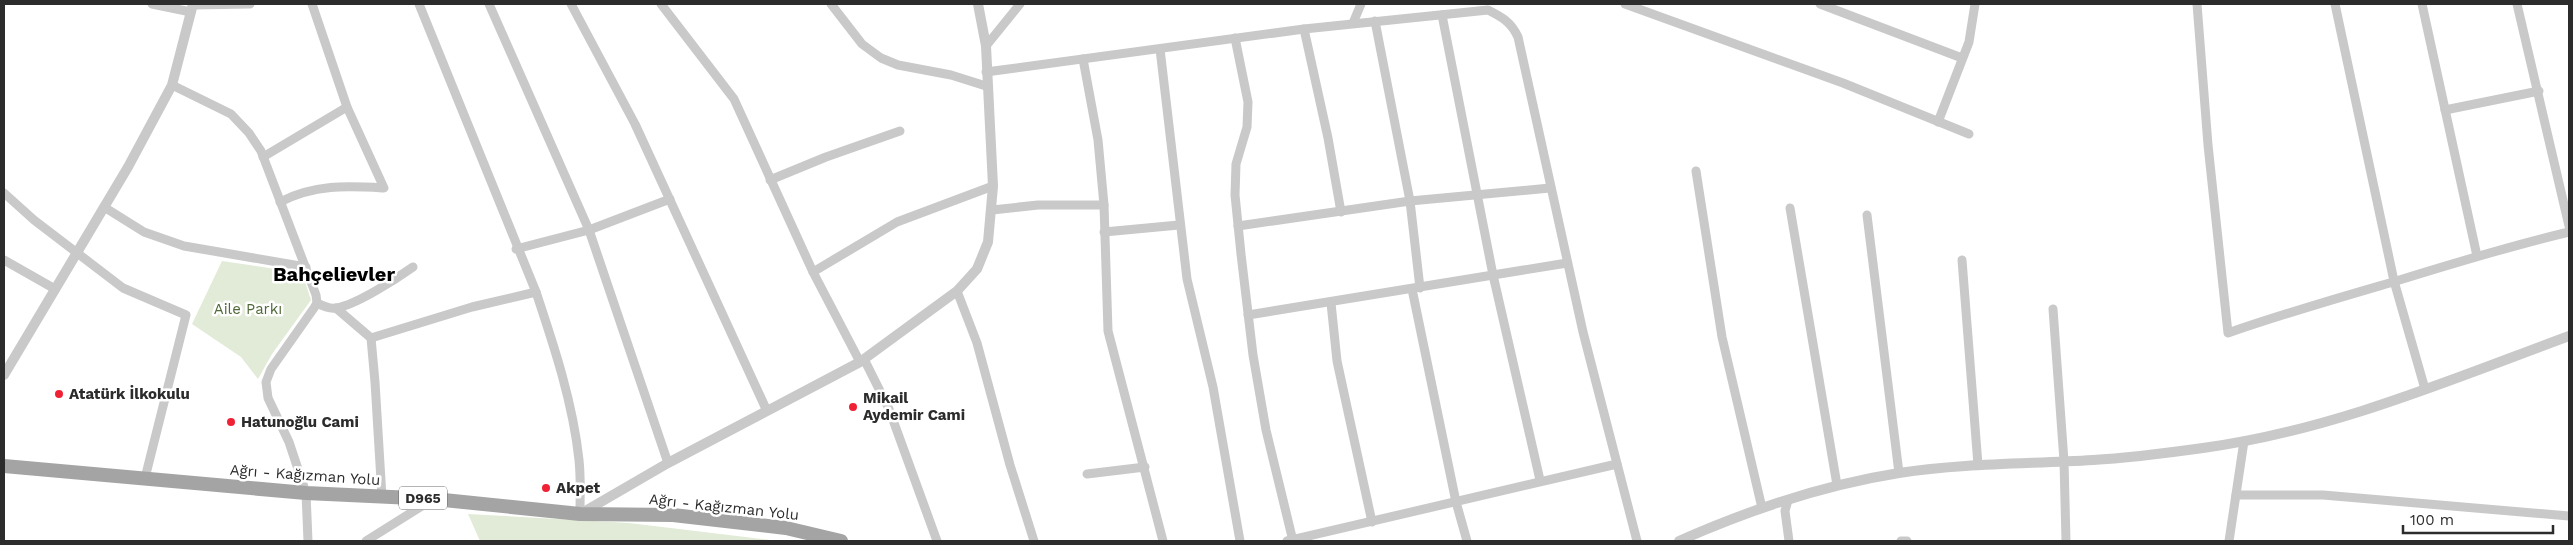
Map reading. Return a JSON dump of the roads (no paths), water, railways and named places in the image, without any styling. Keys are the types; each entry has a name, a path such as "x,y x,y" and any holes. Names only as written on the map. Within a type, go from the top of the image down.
{"main road":[{"name":"Ağrı - Kağızman Yolu","path":"4,466 306,493 434,499 580,514 673,515 786,528 841,541"}],"street":[{"path":"152,4 192,7 250,4"},
{"path":"280,202 302,192 326,186 384,188 348,107 312,4"},
{"path":"419,4 516,249 536,292 566,391 579,459 580,514 668,463 862,360 957,291 976,269 988,242 993,186 986,86 986,46 978,4"},
{"path":"489,4 589,230 668,463"},
{"path":"571,4 635,124 767,411"},
{"path":"661,4 734,99 813,272 889,409 937,541"},
{"path":"831,4 862,44 880,58 898,66 952,75 986,86"},
{"path":"986,46 1020,4"},
{"path":"1353,23 1361,4"},
{"path":"1625,4 1843,83 1969,134"},
{"path":"1820,4 1962,58"},
{"path":"1938,122 1969,42 1975,4"},
{"path":"2197,4 2208,145 2228,333 2271,318 2477,256 2569,232"},
{"path":"2335,4 2394,281 2425,389"},
{"path":"2422,4 2477,256"},
{"path":"2518,4 2540,92 2569,226"},
{"path":"4,375 104,207 172,85 192,7"},
{"path":"986,72 1304,29 1442,15 1490,7 1507,21 1518,37 1567,263 1616,464 1637,541"},
{"path":"1442,15 1493,275 1540,480"},
{"path":"1375,21 1410,201 1416,288 1456,502 1467,541"},
{"path":"1304,29 1328,138 1341,212"},
{"path":"1236,38 1248,102 1248,119 1236,164 1235,195 1238,226 1248,315 1266,430 1291,541 1540,480 1616,464"},
{"path":"1160,49 1179,225 1187,279 1213,387 1240,541"},
{"path":"1083,60 1098,140 1104,205 1108,331 1163,541"},
{"path":"172,85 231,114 249,132 263,157 306,267 317,303 322,306 336,308 370,338 376,382 382,496"},
{"path":"2445,110 2540,92"},
{"path":"263,157 348,107"},
{"path":"770,180 826,157 900,131"},
{"path":"1696,171 1722,337 1762,508"},
{"path":"813,272 897,222 993,186"},
{"path":"1238,226 1410,201 1550,188"},
{"path":"4,192 75,254 123,288 186,315 145,478"},
{"path":"516,249 589,230 670,198"},
{"path":"992,210 1038,205 1104,205"},
{"path":"104,207 144,232 184,246 306,267"},
{"path":"1790,208 1837,485"},
{"path":"1867,215 1899,473"},
{"path":"1104,232 1179,225"},
{"path":"4,260 55,290"},
{"path":"1962,260 1978,465"},
{"path":"1248,315 1331,303 1567,263"},
{"path":"336,308 387,284 414,267"},
{"path":"957,291 974,336 1010,465 1034,541"},
{"path":"370,338 472,307 536,292"},
{"path":"308,541 306,493 289,442 268,398 266,382 271,369 317,303"},
{"path":"1331,303 1338,361 1372,522"},
{"path":"2053,309 2064,461 2066,541"},
{"path":"1678,541 1762,508 1837,485 1899,473 1978,465 2064,461 2204,448 2288,431 2359,412 2569,336"},
{"path":"2229,541 2244,441"},
{"path":"1087,474 1145,467"},
{"path":"2236,495 2323,495 2569,516"},
{"path":"366,541 434,499"},
{"path":"1788,500 1785,511 1789,541"},
{"path":"1901,541 1906,541"}],"place":[{"name":"Atatürk İlkokulu","path":"59,394"},
{"name":"Mikail Aydemir Cami","path":"853,407"},
{"name":"Hatunoğlu Cami","path":"231,422"},
{"name":"Akpet","path":"546,488"}],"district":[{"name":"Bahçelievler","path":"334,274"}],"park label":[{"name":"Aile Parkı","path":"248,309"}]}
